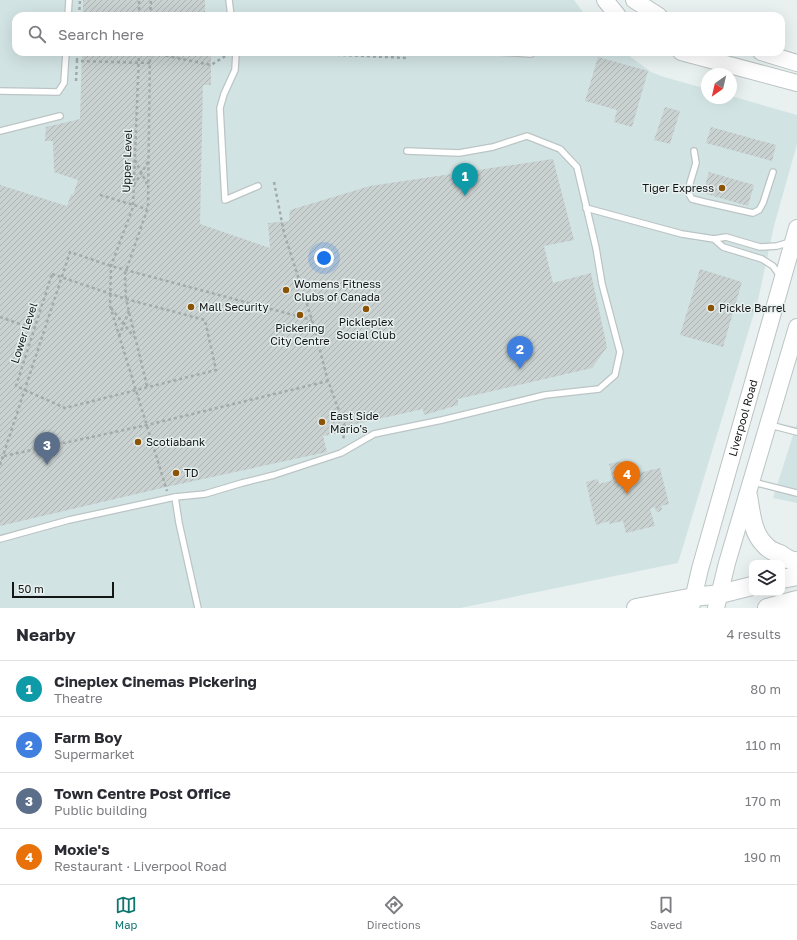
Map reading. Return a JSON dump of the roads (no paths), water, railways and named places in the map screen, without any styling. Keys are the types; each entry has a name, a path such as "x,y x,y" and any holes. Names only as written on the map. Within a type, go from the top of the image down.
{"main road":[{"path":"605,0 615,12"},
{"path":"634,0 653,12"},
{"path":"696,56 797,83"},
{"path":"775,56 797,63"},
{"name":"Liverpool Road","path":"692,602 795,234"},
{"path":"718,601 727,563 797,327"},
{"path":"750,489 753,521 763,544 793,562 797,562"},
{"path":"785,578 797,576"},
{"path":"636,608 692,602 718,601 749,587"},
{"path":"767,608 797,600"}],"lane":[{"path":"68,12 69,0"},
{"path":"228,0 230,12"},
{"path":"0,91 58,92 64,83 66,56"},
{"path":"236,56 235,70 224,94 220,108 224,200 258,186"},
{"path":"0,130 60,116"},
{"path":"0,539 68,520 172,498 205,494 274,475 341,453 374,434 442,420 545,395 599,389 615,375 620,352 602,284 596,248 577,167 560,149 527,136 492,147 459,153 407,151"},
{"path":"694,151 696,164 690,183 689,194 692,199 753,213 759,210 763,204 773,172"},
{"path":"586,208 682,234 714,239 726,238 760,247 777,246 795,234"},
{"path":"714,239 724,247 762,259 773,266 783,279"},
{"path":"769,424 797,432"},
{"path":"750,489 797,493"},
{"path":"172,498 198,608"}],"place":[{"name":"Tiger Express","path":"722,188"},
{"name":"Cineplex Cinemas Pickering","path":"465,196"},
{"name":"Womens Fitness Clubs of Canada","path":"286,290"},
{"name":"Mall Security","path":"191,307"},
{"name":"Pickle Barrel","path":"711,308"},
{"name":"Pickleplex Social Club","path":"366,309"},
{"name":"Pickering City Centre","path":"300,315"},
{"name":"Farm Boy","path":"520,369"},
{"name":"East Side Mario's","path":"322,422"},
{"name":"Scotiabank","path":"138,442"},
{"name":"Town Centre Post Office","path":"47,465"},
{"name":"TD","path":"176,473"},
{"name":"Moxie's","path":"627,494"}]}
